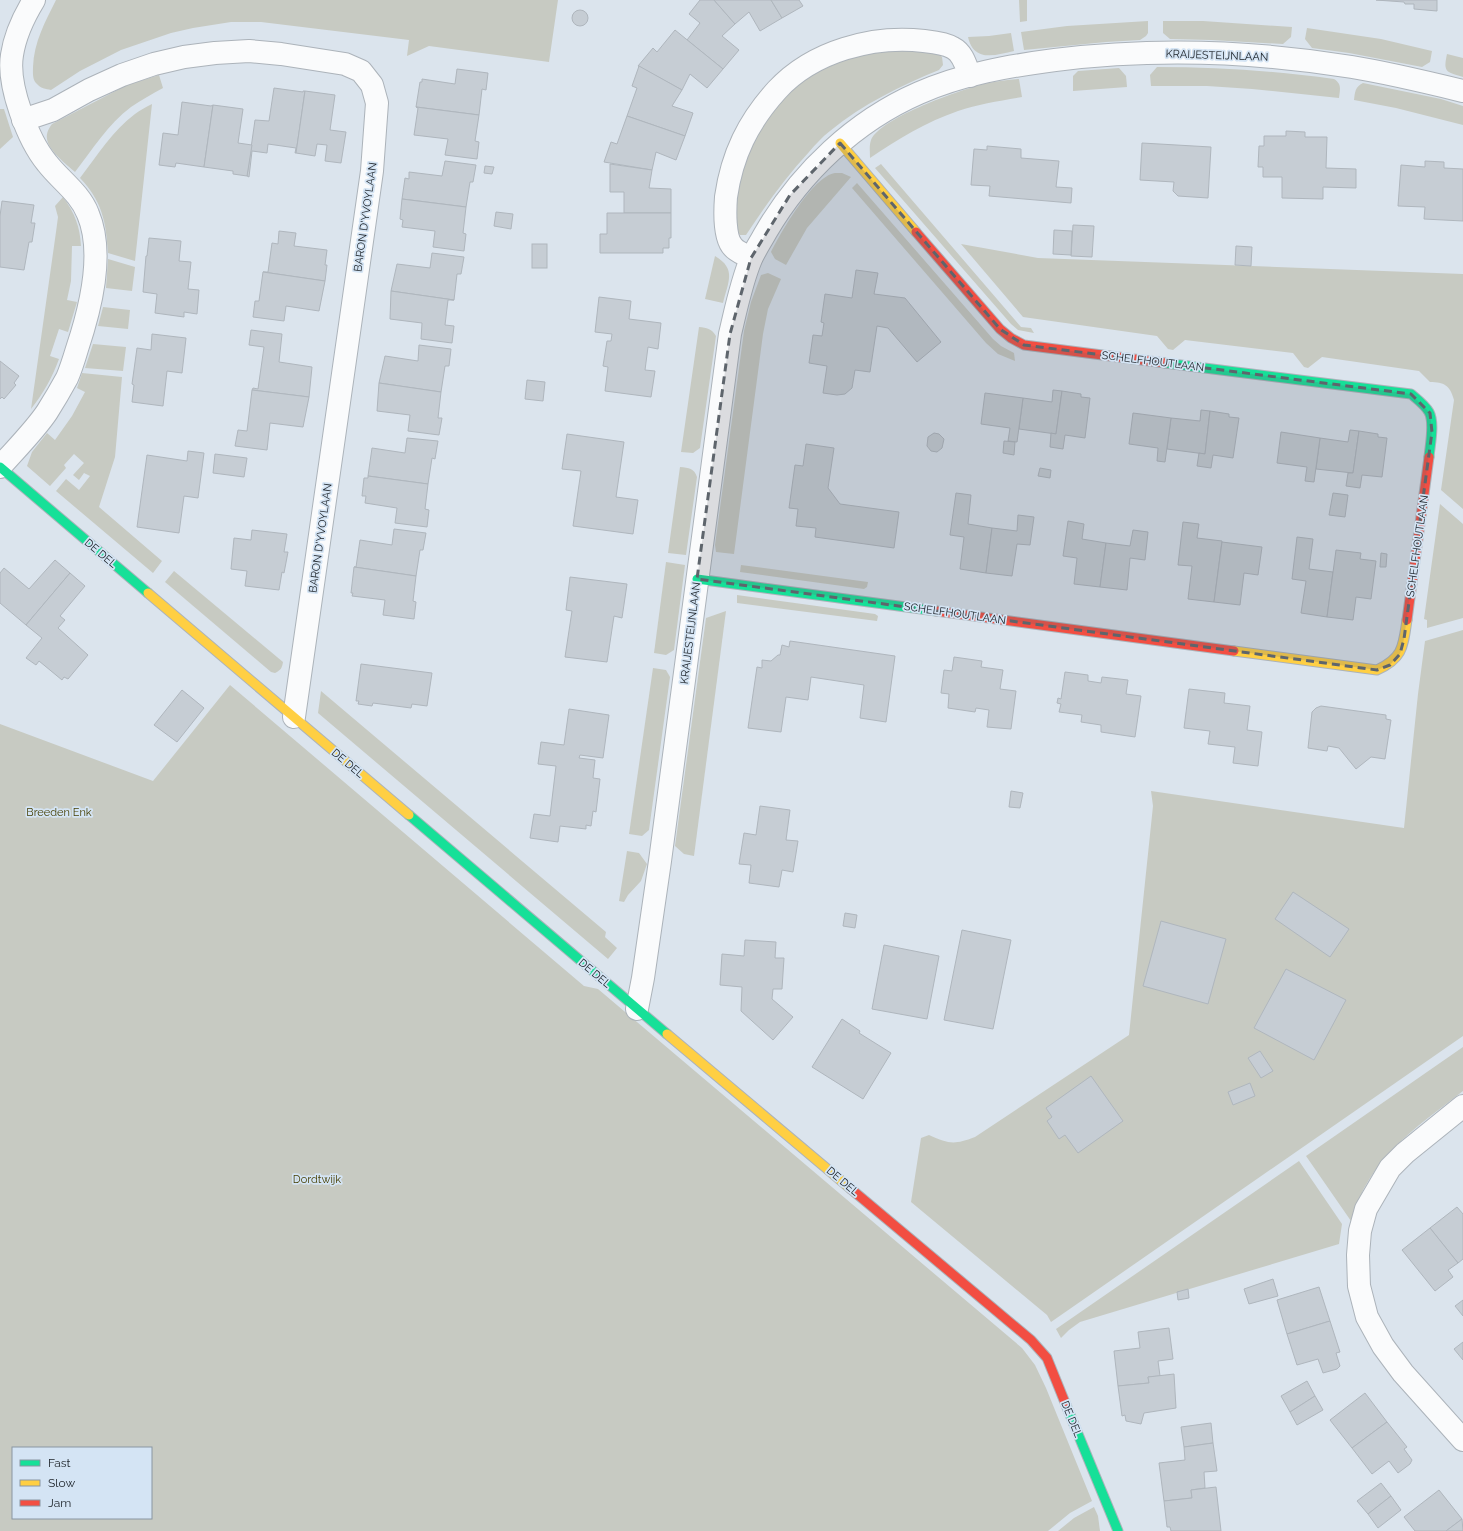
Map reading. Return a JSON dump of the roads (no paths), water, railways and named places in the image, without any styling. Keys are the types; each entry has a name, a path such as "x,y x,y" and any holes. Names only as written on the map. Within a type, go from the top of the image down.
{"street":[{"path":"0,467 46,413 68,377 87,320 94,279 95,245 93,228 88,213 77,194 40,155 30,138 23,120 13,78 12,57 19,27 34,0"},
{"path":"751,258 733,247 726,231 726,204 729,175 741,142 758,113 778,89 799,72 822,58 850,47 877,40 910,39 939,43 954,48 964,60 970,76"},
{"name":"BARON D'YVOYLAAN","path":"23,120 53,110 89,90 122,75 154,64 184,57 215,53 249,51 281,54 345,64 361,70 372,85 377,103 372,171 294,717"},
{"name":"KRAIJESTEIJNLAAN","path":"637,1009 660,861 696,579 730,334 739,296 751,258 770,225 790,195 840,143 863,124 891,108 919,93 970,76 1021,65 1085,57 1188,53 1269,57 1352,67 1463,91"},
{"name":"SCHELFHOUTLAAN","path":"696,579 1377,670 1390,665 1400,654 1405,631 1432,432 1430,413 1422,403 1411,394 1024,345 1000,330 840,143"},
{"name":"DE DEL","path":"0,467 637,1009 1031,1340 1047,1358 1118,1531"},
{"path":"1463,1106 1405,1153 1390,1168 1366,1209 1360,1231 1358,1255 1359,1286 1367,1317 1383,1346 1403,1372 1463,1440"}],"park label":[{"name":"Breeden Enk","path":"59,812"},
{"name":"Dordtwijk","path":"317,1179"}]}
